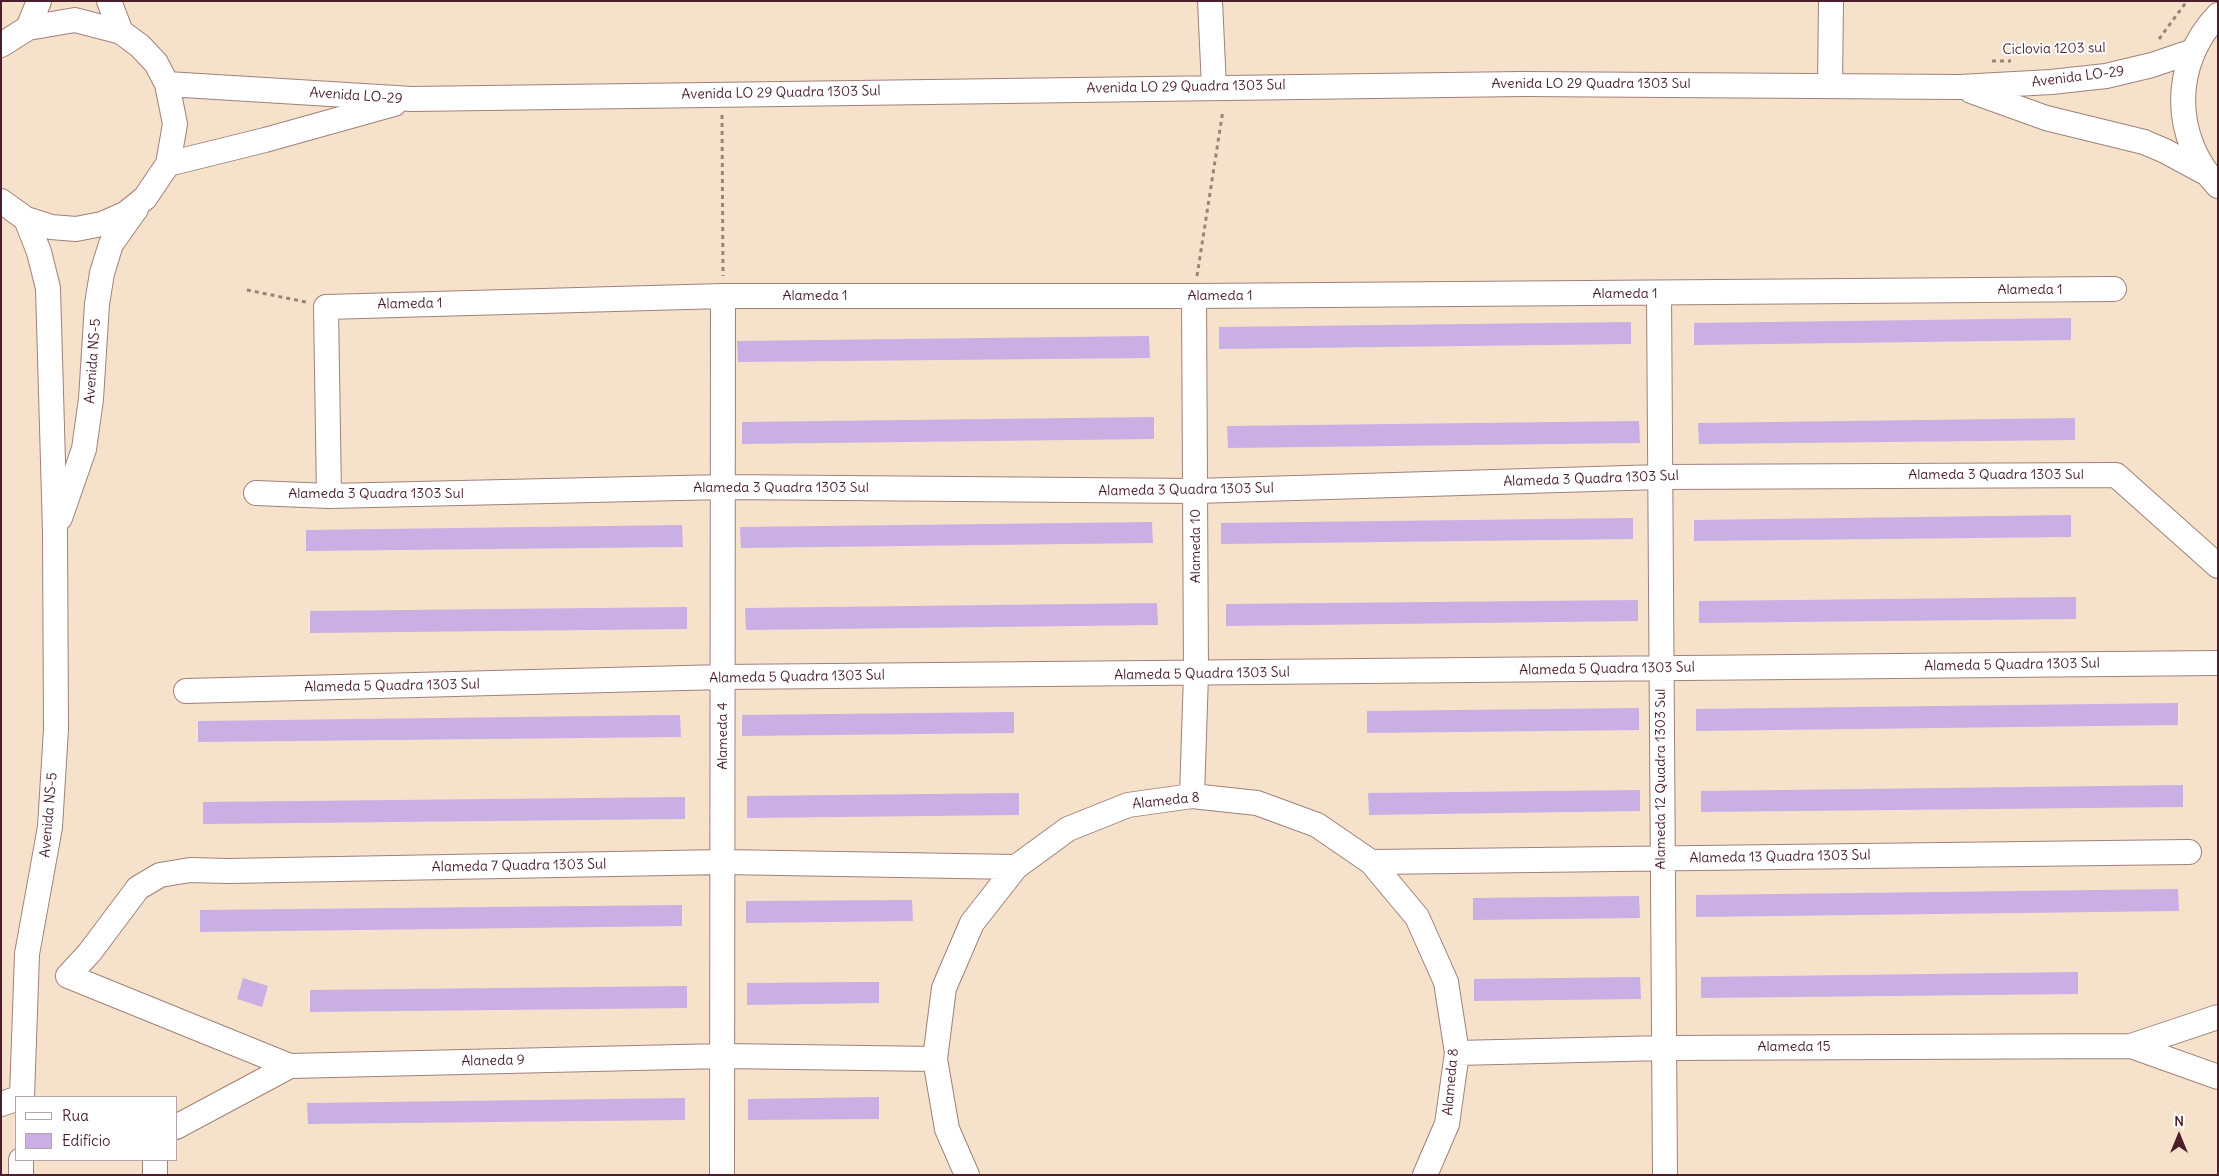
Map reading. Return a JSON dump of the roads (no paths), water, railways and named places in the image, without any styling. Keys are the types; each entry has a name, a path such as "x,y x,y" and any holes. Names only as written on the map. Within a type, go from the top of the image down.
{"street":[{"path":"28,28 40,1"},
{"path":"109,1 121,32"},
{"path":"1210,1 1220,87"},
{"path":"1830,86 1831,1"},
{"path":"2211,179 2186,134 2182,92 2193,51 2218,15"},
{"path":"1,45 28,28 75,20 121,32 140,46 156,63 167,84 176,124 168,164 145,198 125,214 102,224 76,229 51,227 26,220 1,200"},
{"name":"Avenida LO-29","path":"1960,87 2050,82 2106,76 2152,65 2193,51"},
{"name":"Avenida LO-29","path":"167,84 412,99"},
{"name":"Avenida LO 29 Quadra 1303 Sul","path":"412,99 1522,84 1960,87"},
{"path":"1960,87 2046,118 2144,142 2165,150 2211,179"},
{"name":"Avenida LO-29","path":"168,164 265,140 412,99"},
{"name":"Avenida NS-5","path":"55,532 84,449 90,399 97,304 102,273 111,244 145,198"},
{"name":"Avenida NS-5","path":"22,1096 28,954 43,874 51,817 56,730 55,532 48,288 39,252 26,220"},
{"name":"Alameda 1","path":"329,496 326,307 723,296 1194,296 2114,289"},
{"name":"Alameda 12 Quadra 1303 Sul","path":"1659,293 1661,859 1665,1175"},
{"name":"Alameda 4","path":"722,1175 723,296"},
{"name":"Alameda 10","path":"1192,796 1196,674 1194,296"},
{"name":"Alameda 3 Quadra 1303 Sul","path":"256,493 329,496 724,487 1196,491 1660,477 2116,475 2218,566"},
{"name":"Alameda 5 Quadra 1303 Sul","path":"186,691 723,677 2218,663"},
{"name":"Alameda 8","path":"968,1175 946,1129 935,1059 944,988 972,923 1016,867 1068,829 1128,805 1192,796 1257,803 1317,826 1371,862 1417,917 1446,982 1456,1053 1447,1124 1425,1175"},
{"name":"Alameda 13 Quadra 1303 Sul","path":"1371,862 2189,852"},
{"name":"Alameda 7 Quadra 1303 Sul","path":"68,976 90,952 138,888 160,875 190,870 238,871 723,862 1016,867"},
{"name":"Alaneda 9","path":"68,976 290,1066 723,1056 935,1059"},
{"path":"2131,1046 2218,1017"},
{"path":"2131,1046 2218,1077"},
{"name":"Alameda 15","path":"1456,1053 1664,1048 2131,1046"},
{"path":"178,1127 290,1066"},
{"path":"1,1104 15,1099"},
{"path":"21,1175 22,1161"},
{"path":"155,1175 156,1161"}]}
